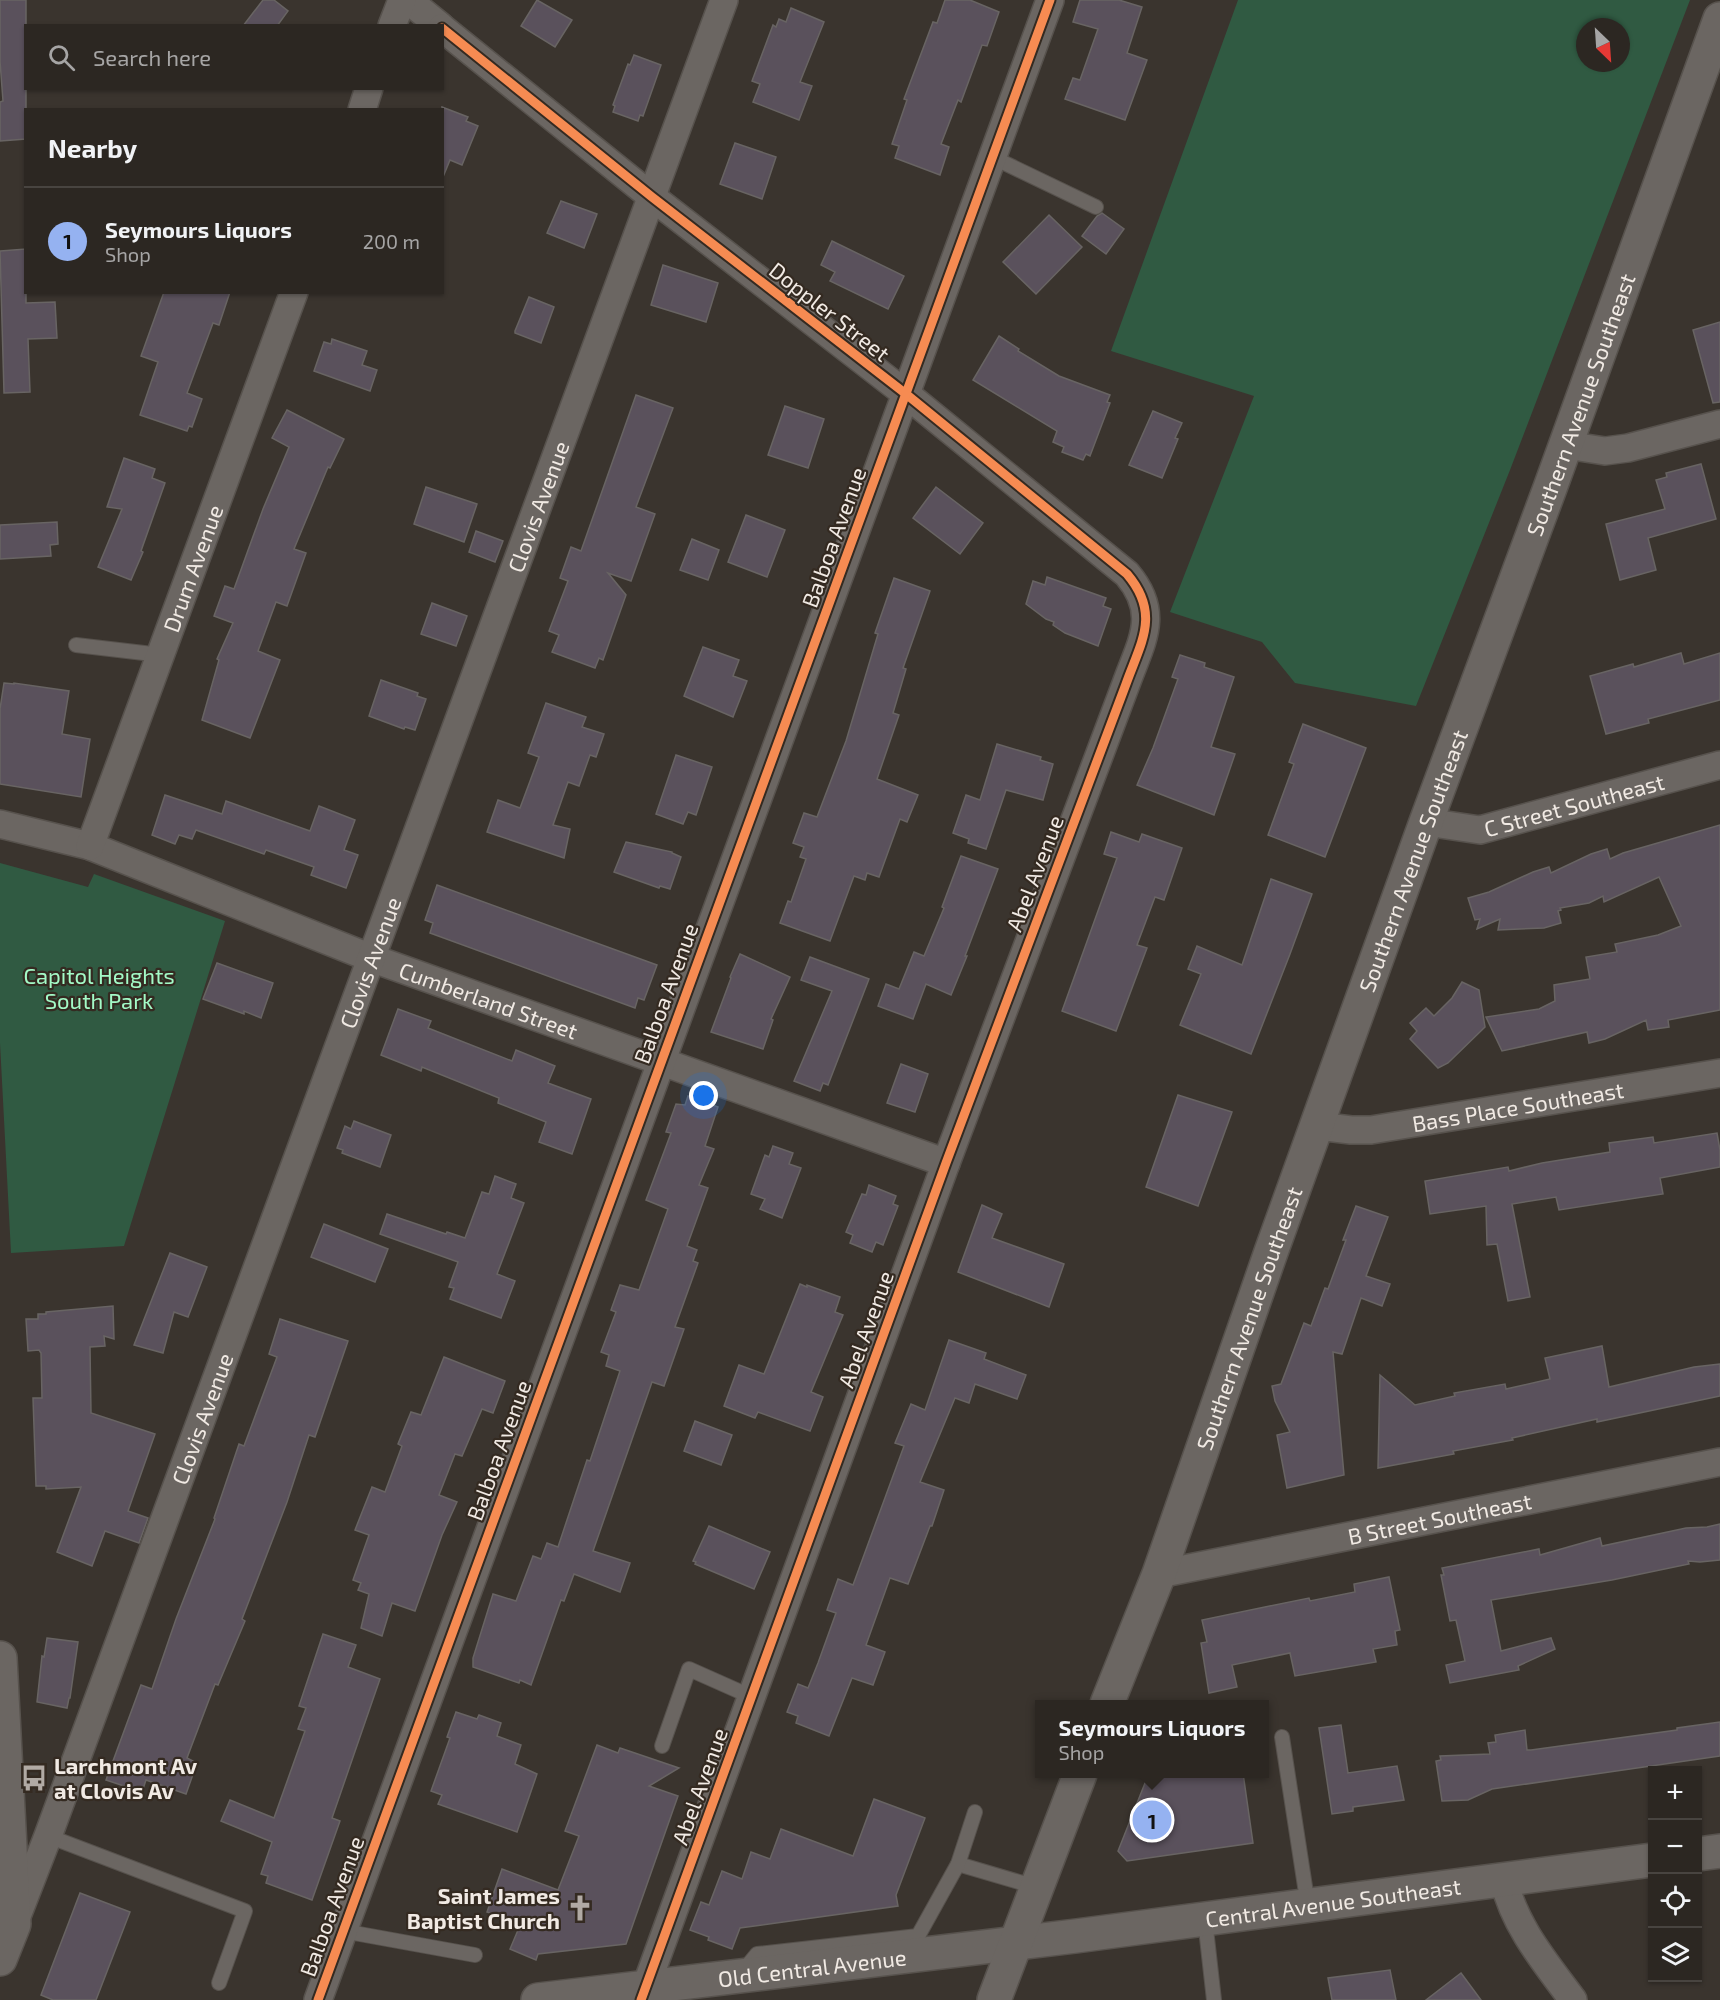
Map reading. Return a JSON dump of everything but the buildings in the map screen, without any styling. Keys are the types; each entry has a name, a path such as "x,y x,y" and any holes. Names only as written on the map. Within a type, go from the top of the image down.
{"main road":[{"name":"Southern Avenue Southeast","path":"1109,1700 1159,1574 1271,1252 1426,822 1566,445 1710,73 1720,19"},
{"path":"0,1658 3,1777 14,1924 0,1959"},
{"path":"994,2000 1078,1778"},
{"path":"1702,1853 1720,1851"},
{"name":"Central Avenue Southeast","path":"1014,1944 1648,1861"},
{"name":"Old Central Avenue","path":"538,2000 644,1994 738,1977 1014,1944"}],"street":[{"path":"394,24 402,0"},
{"name":"Doppler Street","path":"408,0 437,24"},
{"name":"Clovis Avenue","path":"14,1924 724,0"},
{"name":"Balboa Avenue","path":"318,2000 1050,0"},
{"name":"Doppler Street","path":"444,29 652,197 906,394 1127,574 1142,594 1147,617 1146,627 1126,684"},
{"path":"363,108 368,90"},
{"name":"Drum Avenue","path":"90,846 293,294"},
{"path":"1566,445 1605,452 1720,424"},
{"name":"Abel Avenue","path":"644,1994 946,1163 1126,684"},
{"name":"C Street Southeast","path":"1426,822 1480,830 1720,765"},
{"name":"Cumberland Street","path":"0,824 90,846 371,958 946,1163"},
{"name":"Bass Place Southeast","path":"1318,1126 1371,1130 1720,1073"},
{"name":"B Street Southeast","path":"1159,1574 1720,1462"},
{"path":"1504,1881 1519,1923 1573,2000"}],"lane":[{"path":"992,157 1096,207"},
{"path":"76,645 161,655"},
{"path":"662,1746 689,1669 752,1698"},
{"path":"1282,1737 1308,1906"},
{"path":"738,1977 757,1954 918,1936 957,1864 975,1812"},
{"path":"48,1836 245,1911 219,1983"},
{"path":"957,1864 1036,1887"},
{"path":"1205,1920 1214,2000"},
{"path":"343,1931 475,1955"}],"green space":[{"path":"1238,0 1690,0 1510,470 1416,706 1295,683 1262,642 1170,612 1254,396 1111,351"},
{"name":"Capitol Heights South Park","path":"0,863 88,887 94,874 225,921 124,1246 11,1253 0,1043"}],"cycle path":[{"path":"318,2000 1050,0"},
{"path":"444,30 652,197 906,394 1127,574 1137,588 1146,615 1145,628 1137,655 946,1163 641,2000"}],"place":[{"name":"Larchmont Av at Clovis Av","path":"34,1778"},
{"name":"Seymours Liquors","path":"1152,1820"},
{"name":"Saint James Baptist Church","path":"580,1908"}]}
